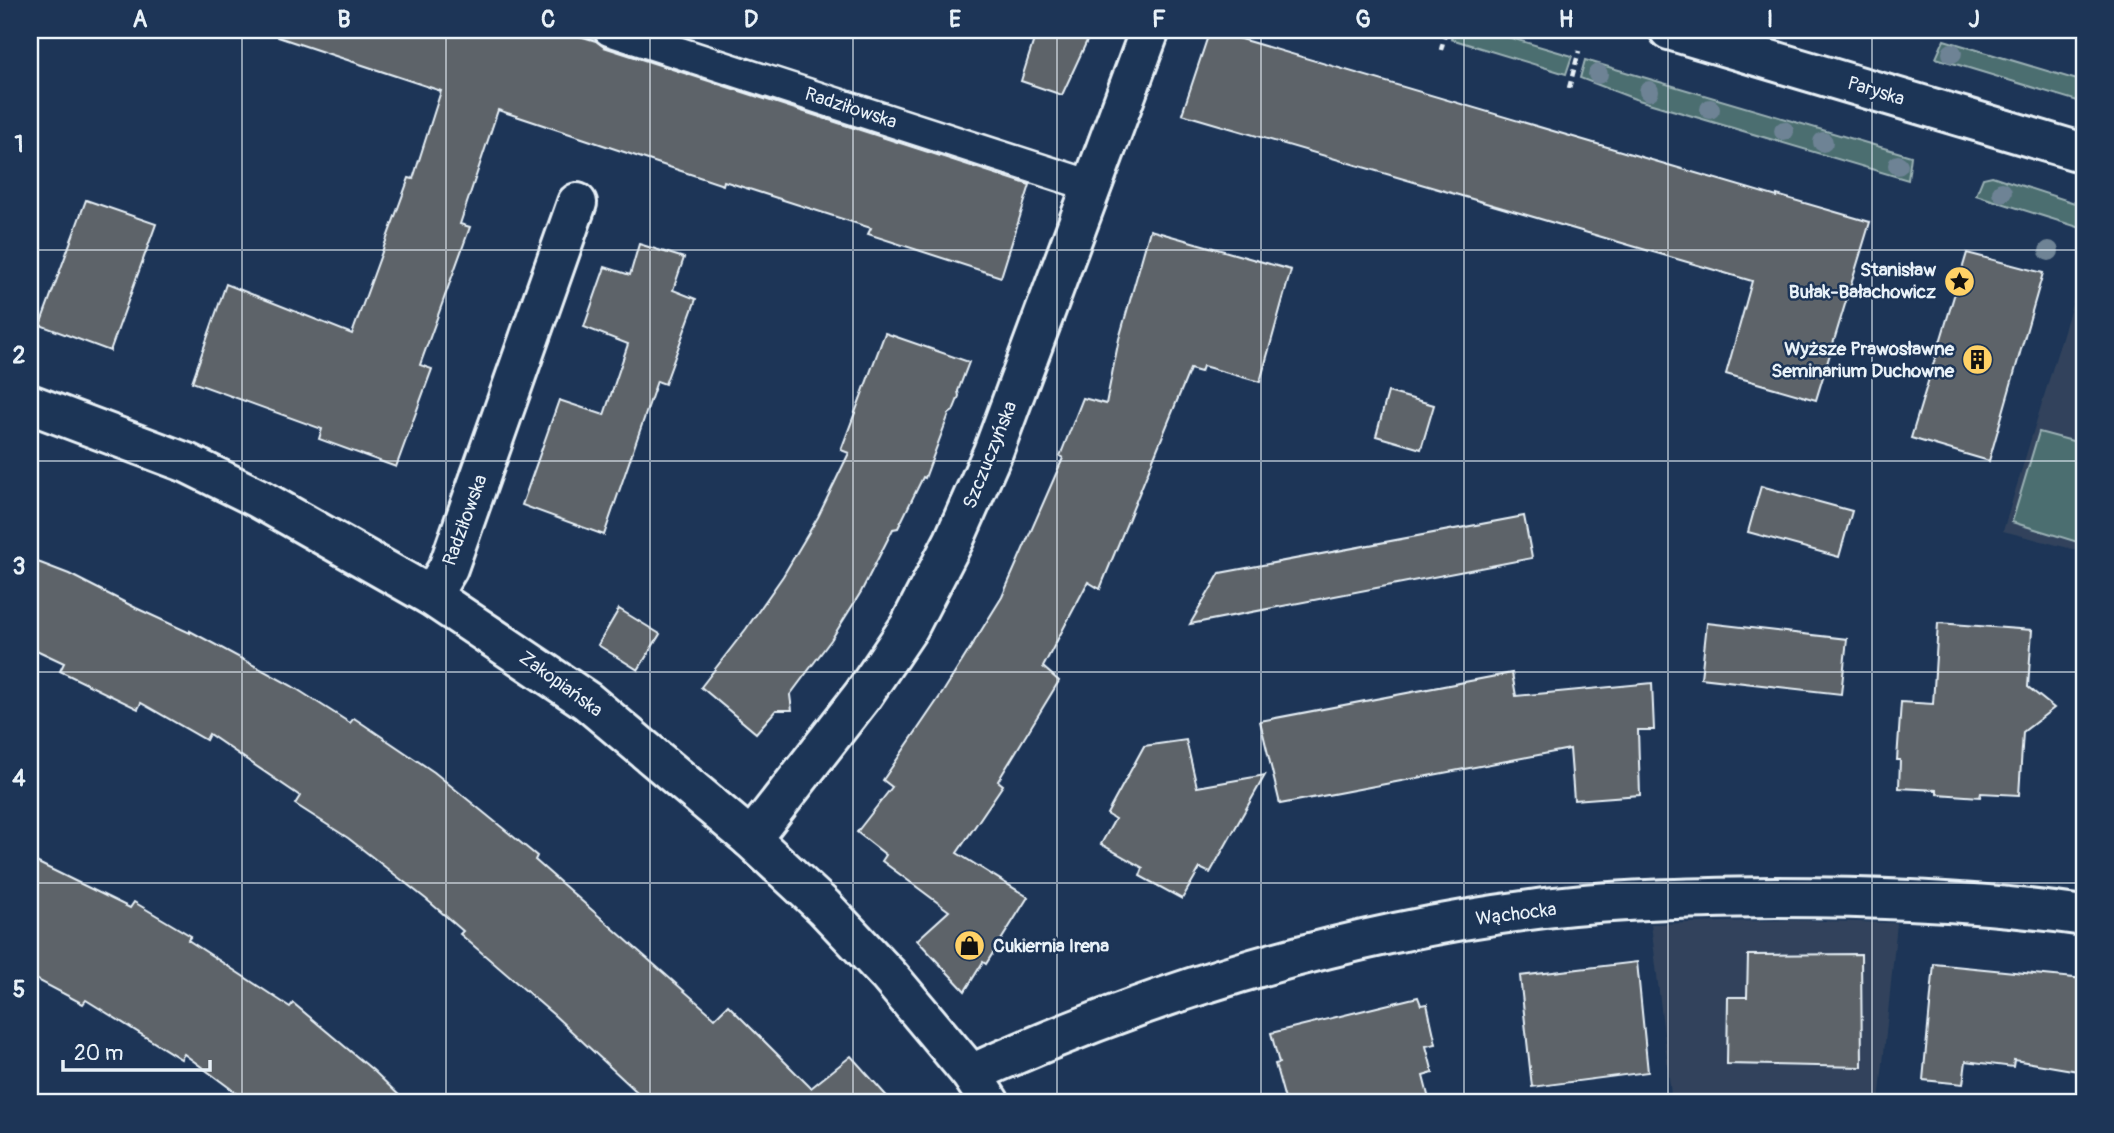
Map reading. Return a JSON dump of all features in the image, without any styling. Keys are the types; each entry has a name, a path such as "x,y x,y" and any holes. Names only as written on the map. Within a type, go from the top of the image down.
{"street":[{"name":"Szczuczyńska","path":"751,839 863,695 909,626 954,540 993,452 1150,30"},
{"name":"Paryska","path":"1673,30 2084,153"},
{"name":"Radziłowska","path":"431,596 448,568 577,203"},
{"name":"Zakopiańska","path":"30,404 187,463 292,517 431,596 587,701 751,839 824,907 889,976 980,1088"},
{"name":"Wąchocka","path":"980,1088 1079,1028 1215,981 1408,930 1531,910 1681,898 1840,897 1949,901 2084,916"}],"lane":[{"name":"Radziłowska","path":"609,30 1093,186"}],"path":[{"path":"1441,50 1446,30"},
{"path":"1569,88 1579,51"}],"shaded area":[{"path":"2076,291 2084,293 2084,552 2003,531"},
{"path":"1790,920 1897,923 1879,1103 1672,1103 1651,924"}],"green space":[{"path":"1453,30 1484,30 1572,56 1566,74 1451,39"},
{"path":"1944,40 2084,82 2084,103 1936,58"},
{"path":"1585,60 1911,156 1908,180 1635,99 1580,78"},
{"path":"1992,176 2084,206 2084,229 1976,195 1983,178"},
{"path":"2039,432 2084,444 2084,544 2012,522"}],"building":[{"path":"279,30 560,30 596,41 604,47 1030,185 1001,277 868,234 871,228 724,181 723,185 498,110 460,224 470,227 420,365 432,369 396,467 319,439 322,429 192,382 226,284 352,334 409,178 413,179 441,91 278,37"},
{"path":"1037,30 1092,30 1062,95 1021,81"},
{"path":"1210,30 1870,222 1816,400 1726,374 1752,281 1182,114"},
{"path":"86,200 156,224 110,351 40,325"},
{"path":"1150,230 1291,270 1260,382 1203,366 1201,372 1190,369 1100,589 1088,582 1043,667 1059,681 998,781 1003,785 957,853 1028,897 986,964 983,962 965,991 917,940 949,911 882,861 886,855 857,832 892,787 883,780 943,692 1002,597 1063,458 1060,456 1083,398 1106,404 1119,339"},
{"path":"639,244 684,258 673,290 696,299 665,384 657,381 604,535 522,505 559,400 604,415 628,344 584,327 605,267 630,275"},
{"name":"Wyższe Prawosławne Seminarium Duchowne","path":"1967,253 2043,273 1989,461 1911,438"},
{"path":"885,333 969,362 958,391 959,396 949,414 925,478 923,477 898,528 893,529 861,592 831,640 790,695 792,710 776,710 756,733 701,687 783,576 818,517 849,453 841,450"},
{"path":"1388,392 1434,405 1421,449 1376,436"},
{"path":"1761,486 1852,511 1839,557 1748,532"},
{"path":"1524,516 1532,558 1190,624 1220,573"},
{"path":"30,559 69,574 136,608 190,631 292,686 350,723 354,718 434,772 537,856 535,860 715,1018 728,1005 811,1088 851,1056 893,1103 649,1103 554,1015 460,934 463,931 426,899 348,838 295,804 300,796 209,734 206,740 141,703 138,709 60,671 64,663 30,647"},
{"path":"619,609 660,634 638,670 598,645"},
{"path":"1707,623 1847,639 1841,694 1701,678"},
{"path":"1938,623 2032,630 2028,687 2054,708 2023,732 2019,795 1981,793 1980,797 1937,794 1937,790 1899,788 1900,760 1897,760 1901,702 1933,704"},
{"path":"1512,673 1516,696 1652,683 1654,730 1638,730 1640,795 1574,800 1570,749 1280,804 1260,721"},
{"path":"1186,740 1197,787 1265,775 1210,873 1200,868 1182,899 1140,876 1143,868 1101,844 1115,819 1107,814 1144,746"},
{"path":"30,859 130,908 134,902 191,936 188,940 290,1007 293,1003 374,1071 407,1103 250,1103 184,1054 181,1059 86,1000 83,1004 30,976"},
{"path":"1861,954 1862,1067 1727,1064 1728,997 1747,997 1748,955"},
{"path":"1637,962 1648,1072 1532,1087 1520,976"},
{"path":"1934,964 2084,979 2084,1072 2014,1060 2013,1067 1966,1061 1963,1084 1923,1080"},
{"path":"1418,997 1421,1005 1427,1004 1436,1044 1426,1046 1433,1073 1423,1076 1430,1103 1286,1103 1275,1064 1279,1063 1271,1033"}],"place":[{"name":"Stanisław Bułak-Bałachowicz","path":"1959,281"},
{"name":"Wyższe Prawosławne Seminarium Duchowne","path":"1977,360"},
{"name":"Cukiernia Irena","path":"970,946"}]}
